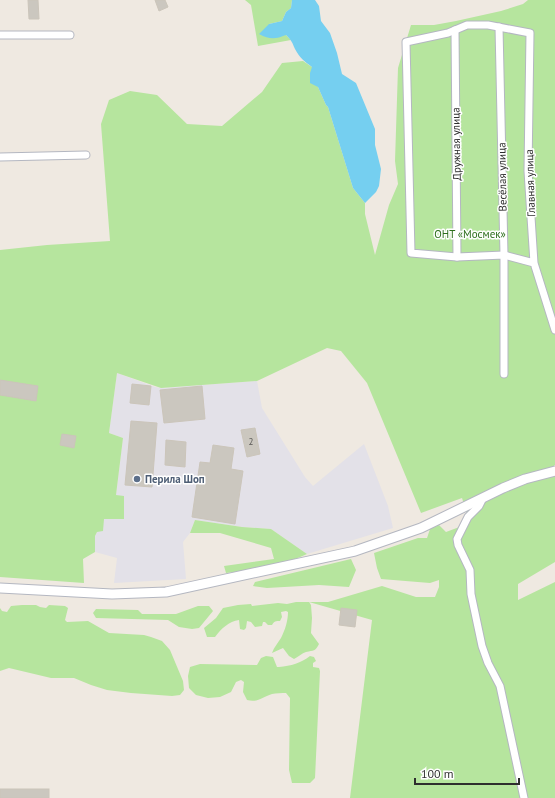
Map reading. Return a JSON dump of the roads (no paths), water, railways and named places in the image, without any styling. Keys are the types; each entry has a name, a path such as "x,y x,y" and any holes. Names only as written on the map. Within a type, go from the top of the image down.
{"street":[{"path":"499,27 467,24 448,33 406,42 411,253 458,257 504,255 534,264"},
{"name":"Главная улица","path":"499,27 530,33 528,171 534,264 555,330"},
{"name":"Весёлая улица","path":"499,27 504,255 504,374"},
{"name":"Дружная улица","path":"455,30 458,257"},
{"path":"0,35 70,34"},
{"path":"0,156 86,155"},
{"path":"0,588 112,594 166,592 354,551 421,528 525,479 555,471"},
{"path":"483,498 479,506 468,517 457,539 458,545 470,570 471,594 482,646 488,663 500,686 524,798"}],"water":[{"path":"292,0 315,0 319,6 321,21 330,33 342,74 356,83 375,129 375,145 381,169 379,186 376,192 365,203 353,188 328,107 318,87 310,83 310,73 312,67 300,57 292,42 286,35 273,38 259,34 269,24 282,21 286,12 291,8"}],"place":[{"name":"Перила Шоп","path":"137,479"}],"park label":[{"name":"ОНТ «Мосмек»","path":"470,234"}]}
